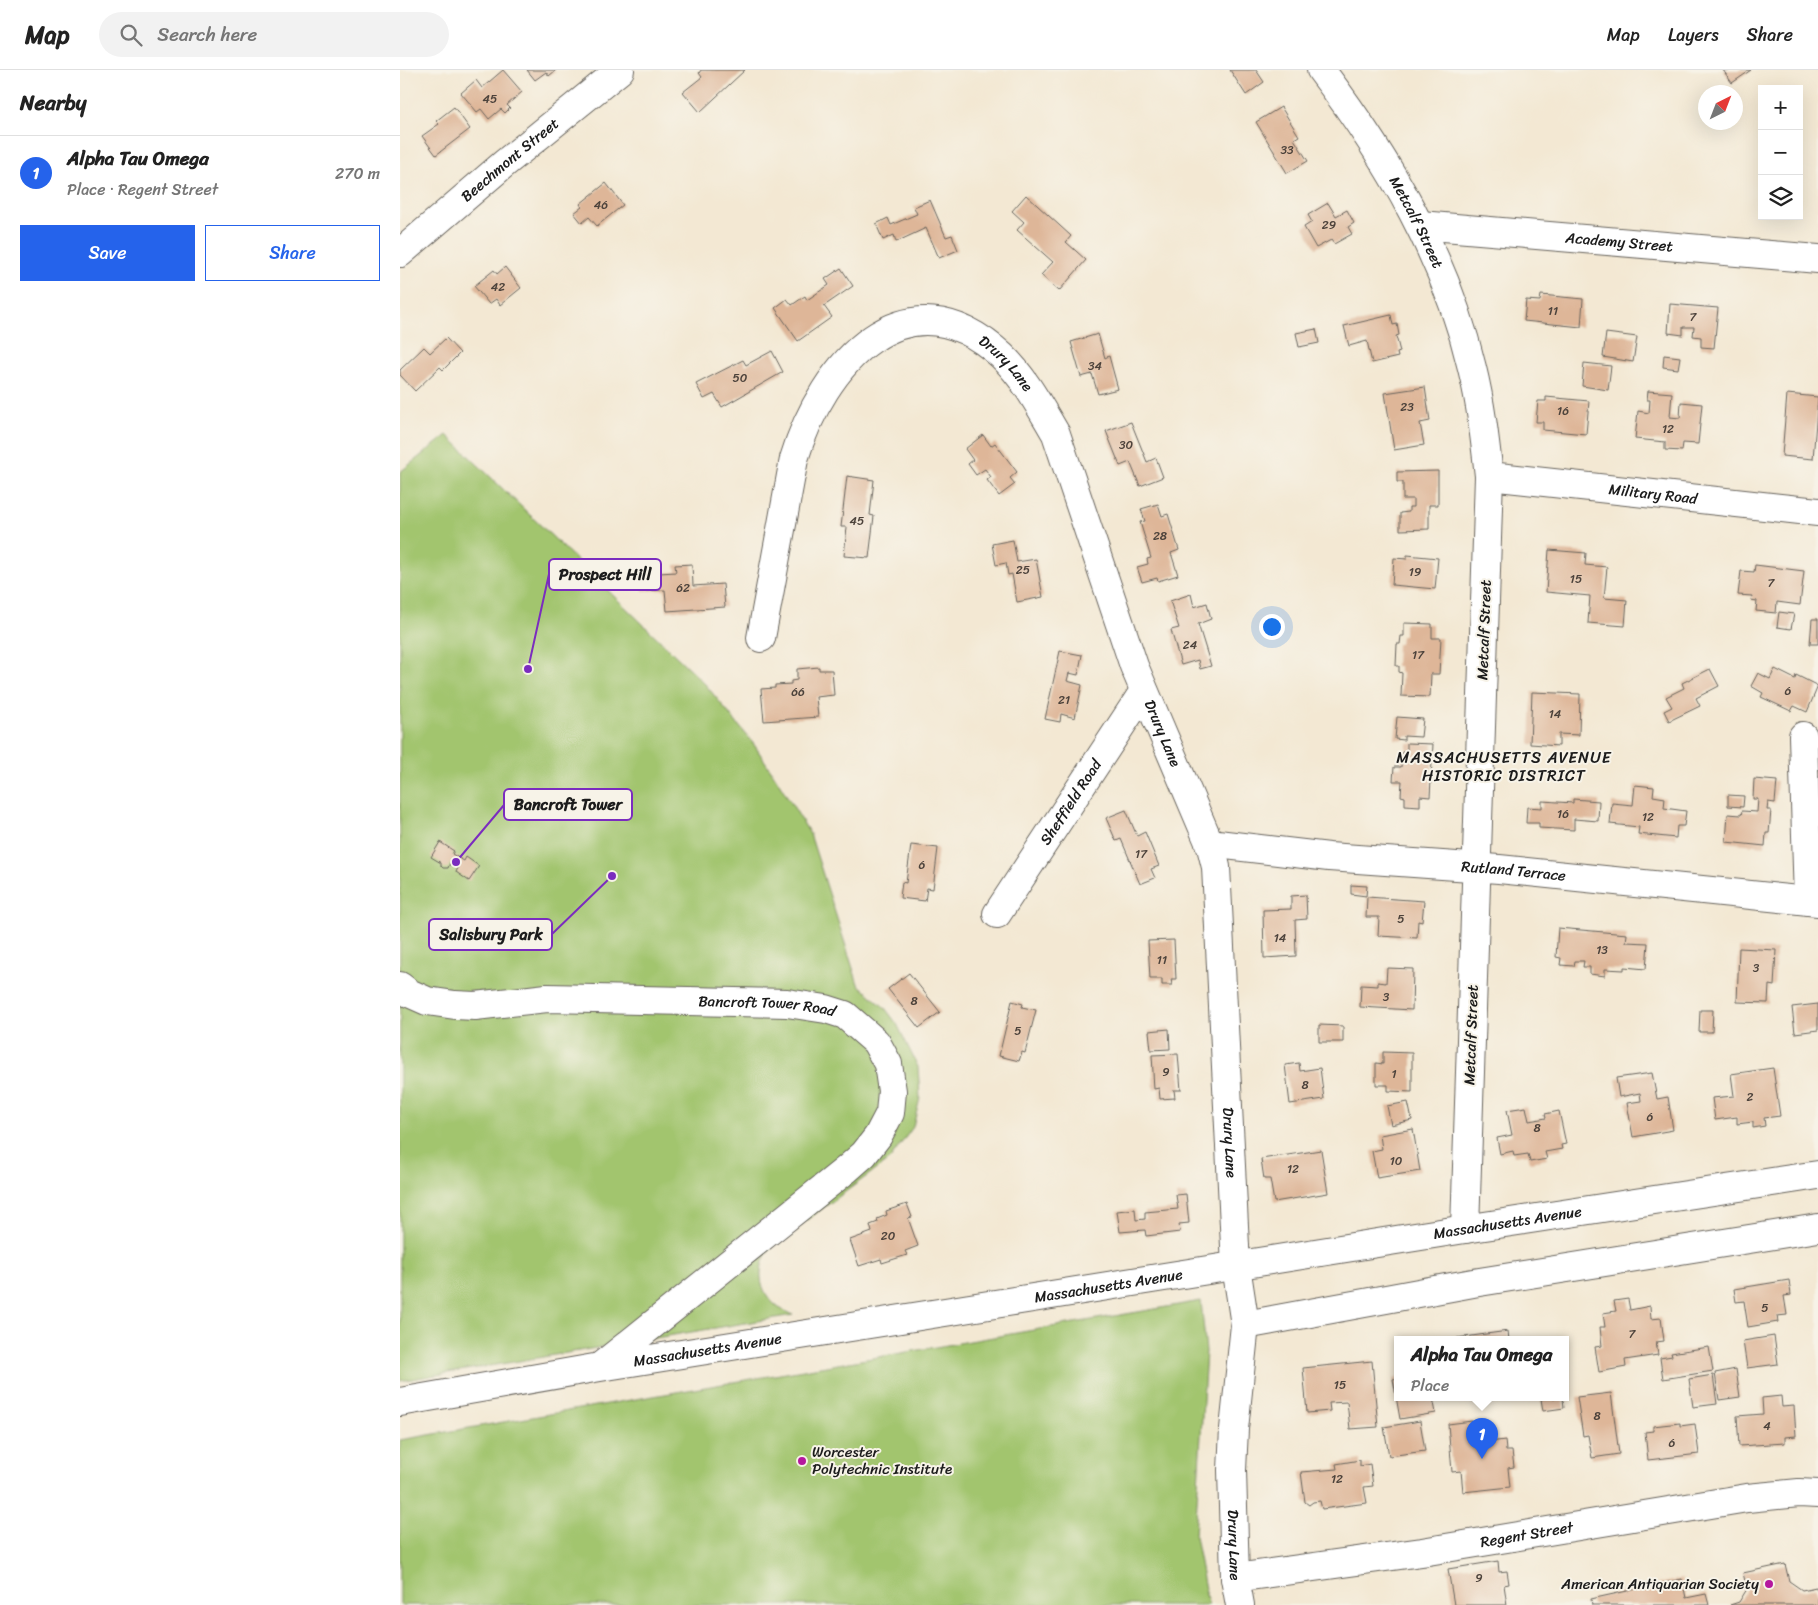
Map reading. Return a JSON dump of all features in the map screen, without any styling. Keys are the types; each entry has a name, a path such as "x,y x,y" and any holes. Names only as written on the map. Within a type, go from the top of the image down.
{"street":[{"name":"Beechmont Street","path":"400,252 505,163 620,70"},
{"name":"Metcalf Street","path":"1321,70 1372,142 1394,177 1420,225 1443,276 1468,352 1479,398 1489,476 1465,1229"},
{"name":"Academy Street","path":"1420,225 1818,259"},
{"name":"Drury Lane","path":"761,638 794,459 802,434 813,410 827,386 844,365 873,338 890,328 921,320 936,320 954,325 972,334 1002,356 1026,386 1056,434 1134,666 1209,843 1216,866 1236,1266 1245,1325 1232,1453 1235,1578 1240,1605"},
{"name":"Military Road","path":"1489,476 1818,512"},
{"name":"Sheffield Road","path":"997,914 1144,691"},
{"path":"1803,736 1813,901"},
{"name":"Rutland Terrace","path":"1209,843 1329,857 1476,867 1813,901"},
{"name":"Bancroft Tower Road","path":"400,986 409,993 427,1001 475,1006 547,998 787,1003 804,1005 845,1015 876,1042 888,1064 892,1091 890,1113 878,1136 864,1154 600,1367"},
{"name":"Massachusetts Avenue","path":"400,1402 600,1367 1465,1229 1818,1175"},
{"path":"1245,1325 1473,1283 1818,1228"},
{"name":"Regent Street","path":"1235,1578 1422,1552 1747,1498 1799,1493 1818,1494"}],"green space":[{"path":"447,435 705,684 753,743 810,834 858,984 885,1008 897,1024 918,1067 920,1098 913,1127 890,1159 773,1245 767,1253 761,1270 761,1278 766,1294 779,1308 793,1315 400,1381 400,472"},
{"name":"Worcester Polytechnic Institute","path":"1201,1301 1206,1351 1195,1536 1208,1605 400,1605 400,1440"}],"building":[{"path":"503,70 522,92 507,105 510,108 505,113 501,109 489,119 481,109 477,112 461,93 476,80 482,88"},
{"path":"527,70 556,70 549,76 546,72 535,80"},
{"path":"701,70 745,70 700,112 683,92 702,77 699,73"},
{"path":"1230,70 1256,70 1264,82 1246,95"},
{"path":"1723,70 1751,70 1732,83"},
{"path":"454,107 470,129 436,155 422,136 439,124 436,121"},
{"path":"1281,107 1299,136 1294,139 1308,161 1287,173 1256,122"},
{"path":"606,183 623,205 597,226 589,217 582,223 574,213 582,207 580,204"},
{"path":"1026,195 1071,236 1066,242 1086,260 1059,291 1041,275 1053,262 1017,230 1024,222 1012,211"},
{"path":"930,200 946,237 952,235 958,250 939,258 926,228 896,242 894,235 883,240 876,224 888,218 891,225 917,214 914,207"},
{"path":"1328,203 1336,216 1347,210 1354,223 1348,227 1352,234 1334,244 1331,240 1316,248 1304,227 1312,222 1308,215"},
{"path":"505,267 521,288 500,305 496,299 489,304 474,286 494,270 497,274"},
{"path":"841,268 853,286 824,306 832,317 798,341 775,308 787,299 792,305 805,296 807,300 829,285 825,279"},
{"path":"1541,295 1583,299 1581,327 1524,321 1526,300 1540,301"},
{"path":"1670,304 1718,308 1714,348 1701,347 1701,337 1693,336 1694,327 1683,327 1683,335 1668,333"},
{"path":"1391,315 1393,325 1397,324 1399,335 1396,336 1400,352 1397,353 1398,357 1372,363 1367,341 1349,346 1344,326"},
{"path":"1316,329 1319,343 1299,347 1296,333"},
{"path":"1606,333 1637,337 1633,362 1603,357"},
{"path":"1098,334 1105,358 1109,356 1118,389 1098,394 1092,374 1081,377 1071,342"},
{"path":"446,338 460,353 443,370 440,367 415,391 400,375 400,370 424,347 430,353"},
{"path":"772,351 783,372 722,407 714,394 704,399 696,384 743,360 746,365"},
{"path":"1664,355 1680,357 1678,369 1663,367"},
{"path":"1584,363 1611,366 1608,390 1582,386"},
{"path":"1425,387 1430,421 1420,423 1424,445 1394,450 1385,393"},
{"path":"1648,391 1672,393 1670,417 1680,418 1681,402 1702,404 1698,444 1683,443 1682,451 1665,450 1665,442 1635,439 1638,411 1649,413 1650,400 1647,400"},
{"path":"1787,394 1818,397 1813,459 1782,456"},
{"path":"1546,397 1589,401 1586,434 1543,430 1543,422 1536,422 1538,401 1546,401"},
{"path":"1131,422 1147,462 1156,458 1163,477 1140,486 1130,462 1120,466 1106,431"},
{"path":"983,435 991,446 995,443 1017,472 1010,478 1015,484 999,496 987,480 991,477 985,469 976,475 968,464 973,460 965,449"},
{"path":"1438,471 1438,505 1429,505 1429,529 1400,530 1400,513 1409,512 1409,507 1413,507 1413,499 1403,499 1403,482 1397,482 1397,472"},
{"path":"847,476 874,480 870,515 874,516 869,558 844,556 847,527 841,527"},
{"path":"1158,504 1162,516 1168,514 1179,550 1171,553 1178,575 1158,581 1157,578 1142,582 1137,567 1148,564 1147,559 1151,558 1140,522 1145,521 1141,509"},
{"path":"1013,540 1017,562 1036,559 1043,597 1017,602 1012,574 1008,575 1006,563 996,565 992,544"},
{"path":"1549,550 1586,553 1585,565 1607,567 1604,598 1627,600 1625,626 1588,623 1590,596 1546,592"},
{"path":"1407,555 1438,558 1435,589 1392,585 1394,558 1407,559"},
{"path":"692,564 693,586 723,584 725,607 667,611 665,590 643,591 642,574 676,572 675,565"},
{"path":"1755,565 1804,571 1800,605 1777,602 1776,613 1756,611 1757,601 1751,600 1752,596 1738,595 1741,571 1754,572"},
{"path":"1191,594 1194,607 1207,603 1211,619 1198,624 1211,666 1200,669 1198,660 1181,665 1171,630 1179,628 1170,601"},
{"path":"1779,612 1794,614 1791,629 1777,627"},
{"path":"1812,619 1818,619 1818,644 1810,644"},
{"path":"1404,623 1432,624 1432,638 1441,638 1439,674 1431,674 1430,697 1401,696 1402,673 1399,672 1399,666 1396,666 1397,644 1400,644 1401,636 1404,636"},
{"path":"1060,651 1082,655 1078,675 1069,673 1067,681 1082,685 1075,718 1061,714 1060,722 1045,719"},
{"path":"819,667 819,670 832,670 834,695 816,697 818,717 764,721 761,689 775,688 775,685 791,684 791,681 797,680 797,669"},
{"path":"1710,669 1719,686 1696,698 1700,706 1669,721 1664,711 1672,707 1666,697 1684,688 1682,683"},
{"path":"1775,669 1795,679 1796,675 1818,686 1807,712 1794,706 1791,711 1761,697 1763,693 1751,686 1758,673 1770,679"},
{"path":"1532,692 1580,694 1579,735 1559,734 1559,746 1530,744"},
{"path":"1397,717 1423,719 1421,737 1404,736 1404,740 1395,739"},
{"path":"1407,743 1433,744 1430,797 1420,796 1420,806 1405,805 1405,797 1401,796 1402,781 1393,781 1394,767 1401,767 1402,752 1407,752"},
{"path":"1754,779 1777,781 1775,803 1768,802 1767,810 1771,810 1769,833 1766,833 1765,846 1726,842 1728,814 1741,815 1742,811 1757,812 1758,799 1753,799"},
{"path":"1635,785 1654,787 1653,796 1665,798 1664,808 1686,811 1684,826 1677,826 1676,838 1638,834 1639,827 1610,824 1612,803 1633,805"},
{"path":"1728,795 1744,796 1743,807 1728,806"},
{"path":"1573,799 1599,801 1598,821 1574,819 1574,830 1539,828 1539,823 1526,823 1527,807 1542,808 1542,801 1573,803"},
{"path":"1126,810 1137,836 1145,832 1159,866 1151,869 1155,878 1140,884 1121,839 1116,841 1106,818"},
{"path":"440,842 454,851 452,854 464,861 466,857 479,866 469,881 456,872 458,868 450,863 448,868 443,868 441,863 431,857"},
{"path":"911,845 938,848 933,889 927,888 925,901 900,898 902,882 906,883"},
{"path":"1351,885 1367,886 1366,896 1351,894"},
{"path":"1306,895 1307,919 1295,920 1296,956 1264,958 1263,910 1291,909 1291,896"},
{"path":"1367,897 1424,901 1422,922 1418,921 1417,938 1378,936 1379,917 1366,917"},
{"path":"1558,928 1627,934 1626,942 1648,943 1646,969 1624,967 1624,970 1605,969 1605,976 1590,974 1590,967 1583,967 1584,961 1575,961 1574,966 1560,965 1561,958 1556,957"},
{"path":"1174,940 1176,979 1171,979 1172,985 1162,985 1162,979 1150,979 1148,941"},
{"path":"1739,948 1776,950 1774,986 1769,985 1768,1003 1737,1002"},
{"path":"1387,968 1413,969 1412,1010 1360,1007 1361,985 1378,986 1378,982 1386,983"},
{"path":"909,973 940,1012 919,1028 888,989"},
{"path":"1012,1001 1023,1004 1022,1007 1036,1010 1025,1053 1022,1052 1019,1061 999,1056"},
{"path":"1818,1004 1818,1030 1795,1033 1792,1007"},
{"path":"1700,1010 1713,1010 1712,1032 1699,1032"},
{"path":"1319,1025 1343,1026 1343,1042 1319,1042"},
{"path":"1169,1029 1170,1049 1151,1050 1149,1031"},
{"path":"1383,1052 1412,1053 1412,1092 1388,1091 1388,1085 1376,1085 1376,1063 1383,1064"},
{"path":"1178,1054 1181,1090 1174,1090 1175,1098 1160,1099 1159,1088 1154,1089 1152,1055"},
{"path":"1299,1063 1300,1071 1320,1068 1324,1099 1290,1104 1285,1065"},
{"path":"1773,1068 1780,1116 1764,1118 1765,1126 1753,1128 1753,1122 1737,1124 1737,1117 1715,1120 1712,1098 1734,1096 1731,1074"},
{"path":"1652,1073 1657,1099 1668,1097 1673,1130 1633,1137 1627,1103 1641,1101 1640,1093 1619,1097 1616,1078"},
{"path":"1408,1102 1412,1120 1391,1125 1387,1106"},
{"path":"1526,1107 1529,1121 1546,1118 1545,1114 1559,1111 1566,1144 1561,1145 1562,1149 1545,1152 1547,1159 1530,1162 1528,1154 1514,1156 1513,1151 1500,1154 1497,1138 1512,1135 1507,1110"},
{"path":"1413,1129 1420,1171 1377,1178 1372,1151 1382,1149 1380,1135"},
{"path":"1321,1150 1328,1193 1274,1202 1270,1179 1264,1179 1261,1159"},
{"path":"1186,1194 1189,1223 1179,1224 1180,1232 1146,1236 1145,1230 1120,1232 1117,1211 1135,1209 1136,1220 1145,1219 1145,1212 1178,1209 1176,1195"},
{"path":"907,1204 912,1217 908,1218 918,1246 905,1251 907,1255 882,1263 881,1259 859,1266 850,1240 872,1232 870,1225 878,1222 877,1219 887,1215 886,1211"},
{"path":"1789,1280 1791,1295 1784,1296 1787,1315 1777,1316 1778,1322 1748,1327 1744,1301 1736,1302 1734,1289"},
{"path":"1628,1299 1630,1310 1650,1306 1651,1319 1661,1318 1664,1341 1656,1342 1658,1355 1625,1360 1626,1367 1599,1372 1595,1347 1602,1346 1600,1327 1605,1327 1603,1313 1616,1311 1614,1301"},
{"path":"1508,1331 1509,1336 1472,1336"},
{"path":"1774,1336 1778,1364 1747,1368 1743,1341"},
{"path":"1709,1347 1713,1371 1663,1379 1660,1358 1672,1356 1671,1353"},
{"path":"1372,1361 1378,1427 1350,1429 1347,1402 1329,1403 1330,1411 1307,1413 1303,1368"},
{"path":"1736,1369 1740,1397 1719,1400 1715,1373"},
{"path":"1713,1375 1717,1404 1693,1407 1689,1379"},
{"path":"1611,1393 1619,1454 1592,1458 1588,1435 1583,1436 1577,1397"},
{"path":"1781,1396 1782,1407 1794,1406 1796,1436 1785,1437 1785,1443 1739,1446 1737,1416 1763,1414 1762,1398"},
{"path":"1397,1401 1434,1401 1436,1413 1400,1419"},
{"path":"1541,1401 1563,1401 1564,1408 1543,1411"},
{"path":"1420,1421 1425,1451 1389,1456 1384,1427"},
{"path":"1472,1421 1474,1444 1505,1440 1506,1451 1512,1451 1514,1467 1508,1468 1510,1487 1463,1492 1461,1471 1452,1472 1448,1424"},
{"path":"1680,1423 1680,1426 1695,1424 1699,1454 1648,1460 1645,1432 1653,1431 1653,1426"},
{"path":"1360,1460 1360,1466 1370,1464 1373,1486 1364,1487 1367,1503 1322,1509 1320,1501 1309,1505 1305,1502 1301,1472 1337,1469 1336,1464"},
{"path":"1498,1561 1499,1572 1507,1571 1509,1584 1504,1585 1507,1605 1454,1605 1448,1569"},
{"name":"American Antiquarian Society","path":"1785,1564 1789,1581 1802,1590 1816,1587 1818,1591 1818,1605 1730,1605 1739,1602 1747,1589 1743,1573"},
{"name":"American Antiquarian Society","path":"1682,1579 1686,1598 1706,1594 1709,1605 1592,1605 1591,1599"}],"place":[{"name":"Prospect Hill","path":"528,669"},
{"name":"Bancroft Tower","path":"456,862"},
{"name":"Salisbury Park","path":"612,876"},
{"name":"Alpha Tau Omega","path":"1482,1459"},
{"name":"Worcester Polytechnic Institute","path":"802,1461"},
{"name":"American Antiquarian Society","path":"1769,1584"}],"district":[{"name":"MASSACHUSETTS AVENUE HISTORIC DISTRICT","path":"1504,766"}]}
